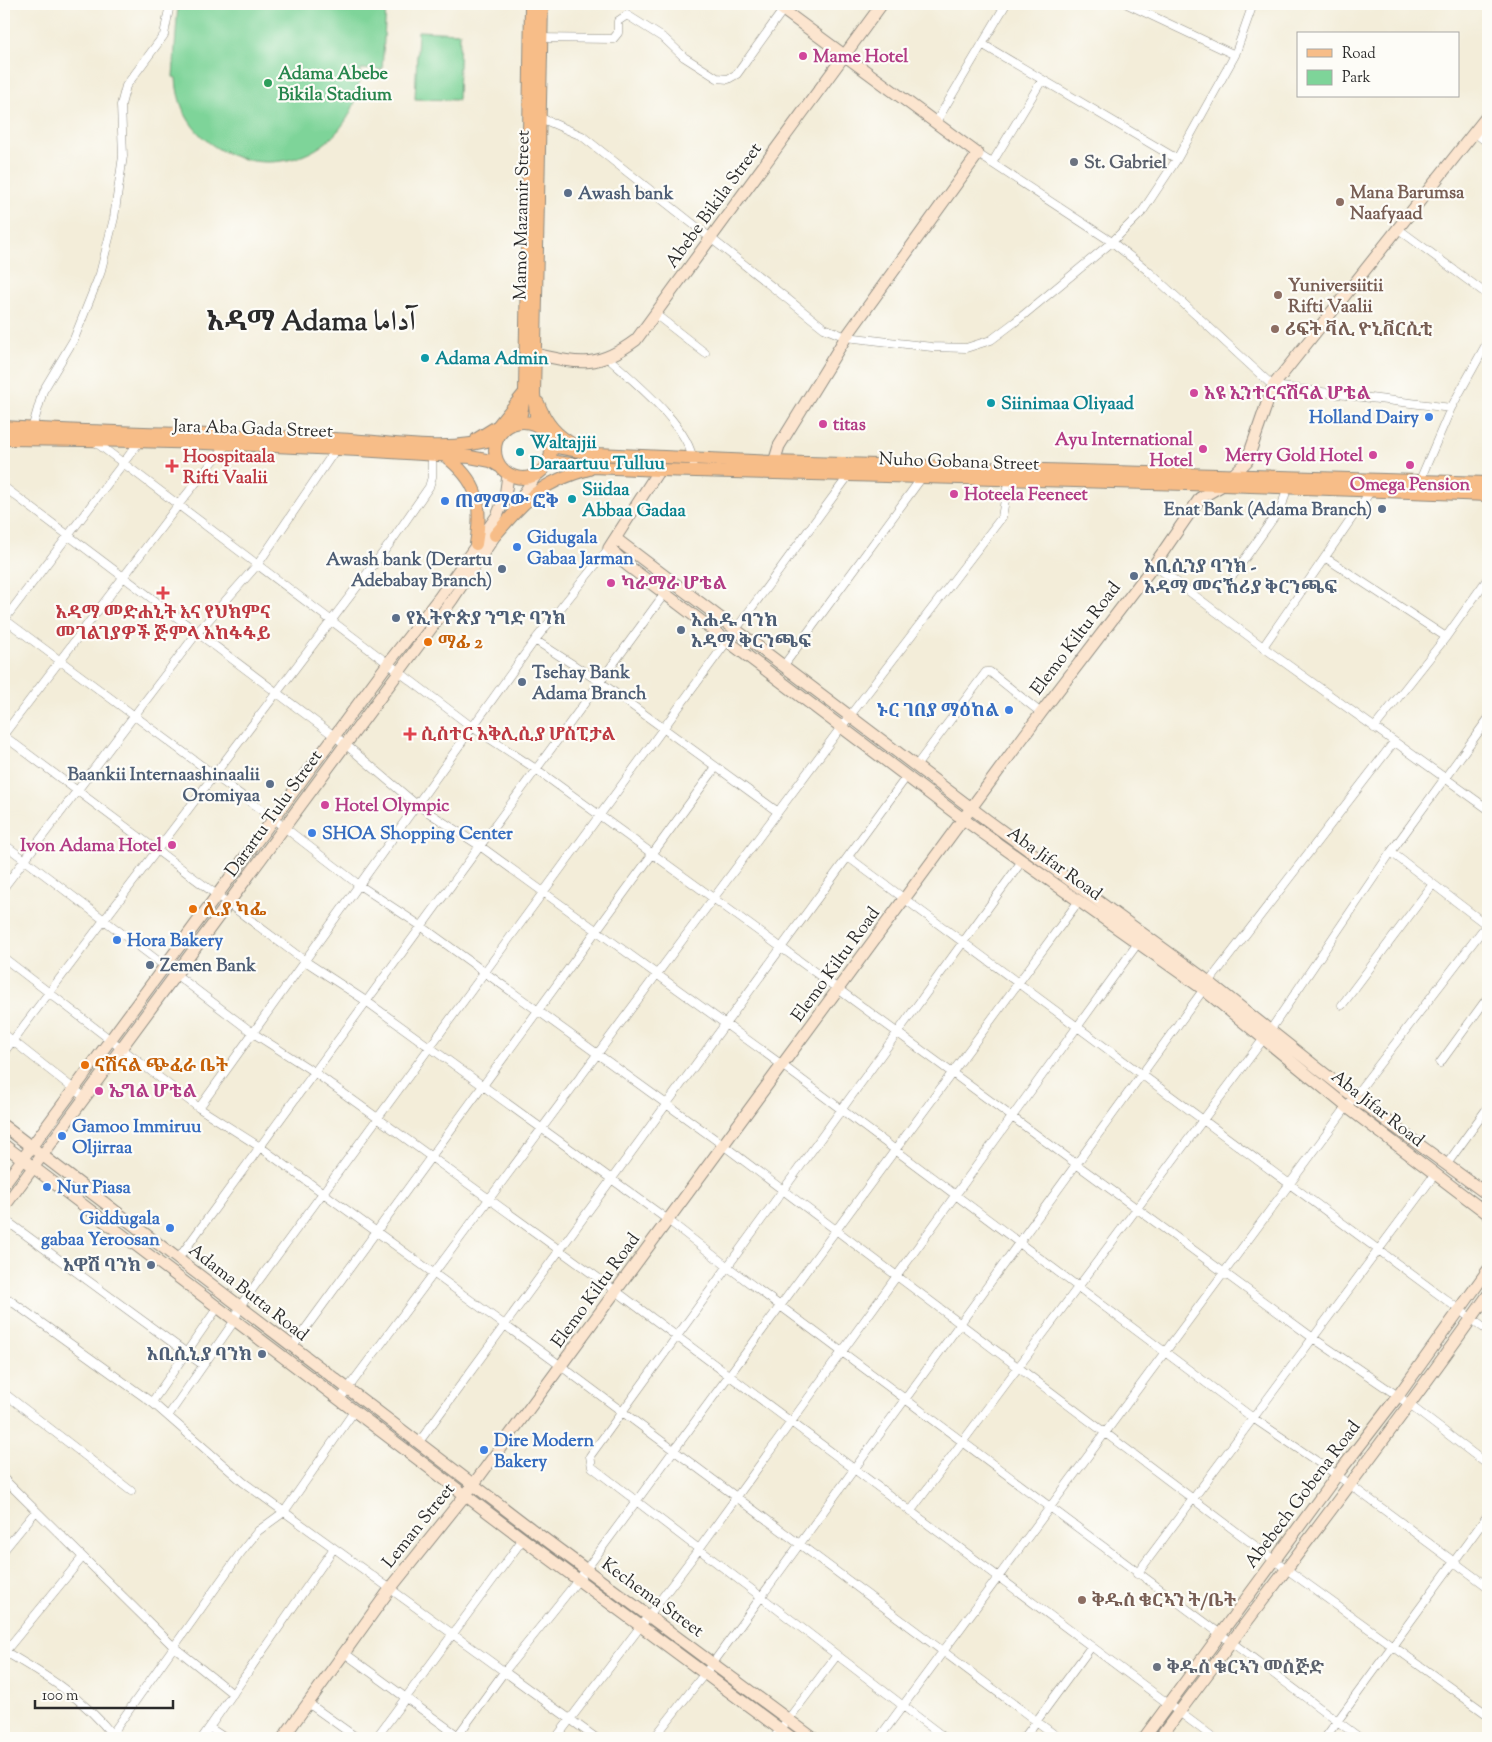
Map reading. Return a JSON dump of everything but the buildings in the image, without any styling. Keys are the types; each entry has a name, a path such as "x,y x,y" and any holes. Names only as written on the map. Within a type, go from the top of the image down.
{"main road":[{"name":"Mamo Mazamir Street","path":"531,4 536,38 530,392 538,426"},
{"name":"Mamo Mazamir Street","path":"536,38 542,4"},
{"name":"Mamo Mazamir Street","path":"515,423 530,392 535,354 531,338"},
{"path":"464,447 498,426 530,392 556,434 562,440 587,452"},
{"path":"527,422 538,426 546,434 551,446 549,461 536,475 522,479 504,471 494,448 497,438 504,428 515,423 527,422"},
{"name":"Jara Aba Gada Street","path":"4,427 32,434 93,439 227,444 338,444 481,458 504,471"},
{"name":"Jara Aba Gada Street","path":"4,439 32,434 464,447 497,438"},
{"name":"Nuho Gobana Street","path":"551,446 587,452 692,457 773,468 849,475 1287,488 1420,480 1488,483"},
{"path":"438,454 464,473 478,496 480,517 476,544"},
{"name":"Nuho Gobana Street","path":"549,461 593,468 693,471 773,468 1011,467 1375,484 1488,495"},
{"path":"496,535 536,491 567,475 593,468"}],"street":[{"path":"32,434 43,391 74,339 100,274 114,218 123,156 121,105 126,86 164,36 170,4"},
{"name":"Abebe Bikila Street","path":"535,354 568,361 596,362 616,355 636,340 882,4"},
{"path":"936,122 1006,4"},
{"path":"1127,4 1235,55"},
{"path":"535,116 582,136 711,236 824,328 846,337 932,347 966,348 997,335 1112,242 1142,212 1177,159 1235,55 1254,4"},
{"path":"536,38 613,39 618,33 618,21 627,15 665,39 684,57 717,78 728,79 737,74 779,7 978,154 1112,242 1147,270 1273,386 1451,408"},
{"path":"982,44 1177,159"},
{"path":"992,163 1042,80"},
{"name":"Elemo Kiltu Road","path":"474,1484 1041,713 1154,565 1200,498 1234,477 1251,452 1273,386 1488,115"},
{"path":"1474,132 1488,143"},
{"path":"773,468 779,446 846,337 978,154"},
{"path":"1397,228 1488,294"},
{"path":"655,314 705,353"},
{"path":"1420,480 1451,408 1488,341"},
{"path":"608,358 664,410 680,430 692,457 693,471"},
{"path":"93,439 389,662 472,727 536,769 782,947 1313,1338 1398,1396 1488,1465"},
{"path":"140,441 4,620 273,818 359,885 421,926 723,1145 1274,1560 1488,1715"},
{"path":"227,444 123,577 4,735 216,896 305,961 366,1001 668,1220 780,1307 1360,1738"},
{"path":"4,887 197,633 258,564 338,444"},
{"path":"4,1052 391,542 429,487 438,454"},
{"path":"340,1399 842,726 1002,517 1011,467"},
{"path":"199,1108 535,640 613,544 659,470"},
{"name":"Darartu Tulu Street","path":"4,1184 273,818 439,598 497,516 505,497 504,471"},
{"name":"Darartu Tulu Street","path":"4,1207 452,600 536,475"},
{"path":"168,1416 235,1320 240,1306 849,475"},
{"path":"784,666 923,476"},
{"path":"1263,647 1326,558 1375,484"},
{"path":"4,487 345,744 416,805 480,846 782,1065 1253,1418 1337,1475 1488,1587"},
{"path":"1234,574 1282,506 1287,488"},
{"name":"Aba Jifar Road","path":"613,544 627,565 964,819 1078,902 1206,986"},
{"name":"Aba Jifar Road","path":"613,544 736,629 1268,1034 1488,1195"},
{"path":"1326,558 1446,637"},
{"path":"1154,565 1263,647 1488,809"},
{"path":"1374,728 1446,637 1488,578"},
{"path":"178,1259 665,593"},
{"path":"535,640 600,682 778,812"},
{"path":"916,766 986,672 990,672 1041,713"},
{"path":"910,1512 1268,1034 1391,852 1488,719"},
{"path":"654,1738 713,1663 1206,986 1394,742"},
{"path":"292,1346 716,767"},
{"path":"419,1442 907,776"},
{"path":"4,844 253,1033 314,1072 616,1291 676,1338 1214,1738"},
{"path":"878,1738 1347,1106 1488,925 1391,852"},
{"path":"848,857 1488,1331"},
{"path":"945,1738 592,1467 589,1462 590,1456 899,1033 1022,861"},
{"path":"1342,1005 1433,884"},
{"path":"343,1652 458,1737 504,1672 583,1575 1078,902"},
{"path":"556,1738 699,1549 1138,943"},
{"path":"4,958 199,1108 260,1147 561,1366 1059,1738"},
{"path":"1440,1063 1488,997"},
{"path":"4,1034 84,1097"},
{"name":"Aba Jifar Road","path":"1268,1034 1347,1106 1488,1214"},
{"path":"1447,1164 1488,1107"},
{"name":"Adama Butta Road","path":"4,1126 27,1153 33,1167 466,1494"},
{"name":"Adama Butta Road","path":"4,1145 27,1153 43,1154 474,1484"},
{"path":"1137,1574 1435,1174"},
{"path":"4,1219 203,1366"},
{"name":"Abebech Gobena Road","path":"1144,1738 1337,1475 1398,1396 1488,1270"},
{"name":"Abebech Gobena Road","path":"1160,1738 1285,1568 1410,1406 1488,1295"},
{"path":"4,1296 152,1402 243,1482 596,1738"},
{"path":"152,1402 218,1307"},
{"path":"4,1393 131,1490"},
{"path":"82,1558 4,1652 46,1675 77,1697 114,1736 173,1646 258,1531 284,1512 355,1410"},
{"path":"4,1479 173,1646 233,1694"},
{"name":"Leman Street","path":"283,1738 390,1589 474,1484"},
{"name":"Kechema Street","path":"474,1484 641,1626 792,1738"},
{"name":"Kechema Street","path":"466,1494 523,1539 649,1615 713,1663 781,1729 813,1738"},
{"path":"4,1550 36,1511"},
{"path":"1325,1738 1488,1515"},
{"path":"376,1738 523,1539"},
{"path":"202,1738 268,1640 334,1548"},
{"path":"1024,1738 1091,1647"},
{"path":"781,1729 837,1655"},
{"path":"308,1702 357,1738"},
{"path":"210,1728 225,1738"}],"green space":[{"name":"Adama Abebe Bikila Stadium","path":"178,4 371,4 371,7 386,8 382,70 361,69 354,106 348,117 328,141 303,156 275,162 247,160 220,150 198,133 183,109 176,78 173,77"},
{"path":"418,31 460,33 458,100 415,99"}],"place":[{"name":"Mame Hotel","path":"803,56"},
{"name":"Adama Abebe Bikila Stadium","path":"268,83"},
{"name":"St. Gabriel","path":"1074,162"},
{"name":"Awash bank","path":"568,193"},
{"name":"Mana Barumsa Naafyaad","path":"1340,202"},
{"name":"Yuniversiitii Rifti Vaalii","path":"1278,295"},
{"name":"ሪፍት ቫሊ ዮኒቨርሲቲ","path":"1275,329"},
{"name":"Adama Admin","path":"425,358"},
{"name":"አዩ ኢንተርናሽናል ሆቴል","path":"1194,393"},
{"name":"Siinimaa Oliyaad","path":"991,403"},
{"name":"Holland Dairy","path":"1429,417"},
{"name":"titas","path":"823,424"},
{"name":"Ayu International Hotel","path":"1203,449"},
{"name":"Waltajjii Daraartuu Tulluu","path":"520,452"},
{"name":"Merry Gold Hotel","path":"1373,455"},
{"name":"Omega Pension","path":"1410,465"},
{"name":"Hoospitaala Rifti Vaalii","path":"172,466"},
{"name":"Hoteela Feeneet","path":"954,494"},
{"name":"Siidaa Abbaa Gadaa","path":"572,499"},
{"name":"ጠማማው ፎቅ","path":"445,501"},
{"name":"Enat Bank (Adama Branch)","path":"1382,509"},
{"name":"Gidugala Gabaa Jarman","path":"517,547"},
{"name":"Awash bank (Derartu Adebabay Branch)","path":"502,569"},
{"name":"አቢሲንያ ባንክ - አዳማ መናኸሪያ ቅርንጫፍ","path":"1134,576"},
{"name":"ካራማራ ሆቴል","path":"611,583"},
{"name":"አዳማ መድሐኒት እና የህክምና መገልገያዎች ጅምላ አከፋፋይ","path":"163,593"},
{"name":"የኢትዮጵያ ንግድ ባንክ","path":"396,618"},
{"name":"አሐዱ ባንክ አዳማ ቅርንጫፍ","path":"681,630"},
{"name":"ማፊ 2","path":"428,642"},
{"name":"Tsehay Bank Adama Branch","path":"522,682"},
{"name":"ኑር ገበያ ማዕከል","path":"1009,710"},
{"name":"ሲስተር አቅሊሲያ ሆስፒታል","path":"410,734"},
{"name":"Baankii Internaashinaalii Oromiyaa","path":"270,784"},
{"name":"Hotel Olympic","path":"325,805"},
{"name":"SHOA Shopping Center","path":"312,833"},
{"name":"Ivon Adama Hotel","path":"172,845"},
{"name":"ሊያ ካፌ","path":"193,909"},
{"name":"Hora Bakery","path":"117,940"},
{"name":"Zemen Bank","path":"150,965"},
{"name":"ናሽናል ጭፈራ ቤት","path":"85,1065"},
{"name":"ኤግል ሆቴል","path":"99,1091"},
{"name":"Gamoo Immiruu Oljirraa","path":"62,1136"},
{"name":"Nur Piasa","path":"47,1187"},
{"name":"Giddugala gabaa Yeroosan","path":"170,1228"},
{"name":"አዋሽ ባንክ","path":"151,1265"},
{"name":"አቢሲኒያ ባንክ","path":"262,1354"},
{"name":"Dire Modern Bakery","path":"484,1450"},
{"name":"ቅዱስ ቁርኣን ት/ቤት","path":"1082,1600"},
{"name":"ቅዱስ ቁርኣን መስጅድ","path":"1157,1667"}],"district":[{"name":"አዳማ Adama آداما","path":"311,320"}]}
